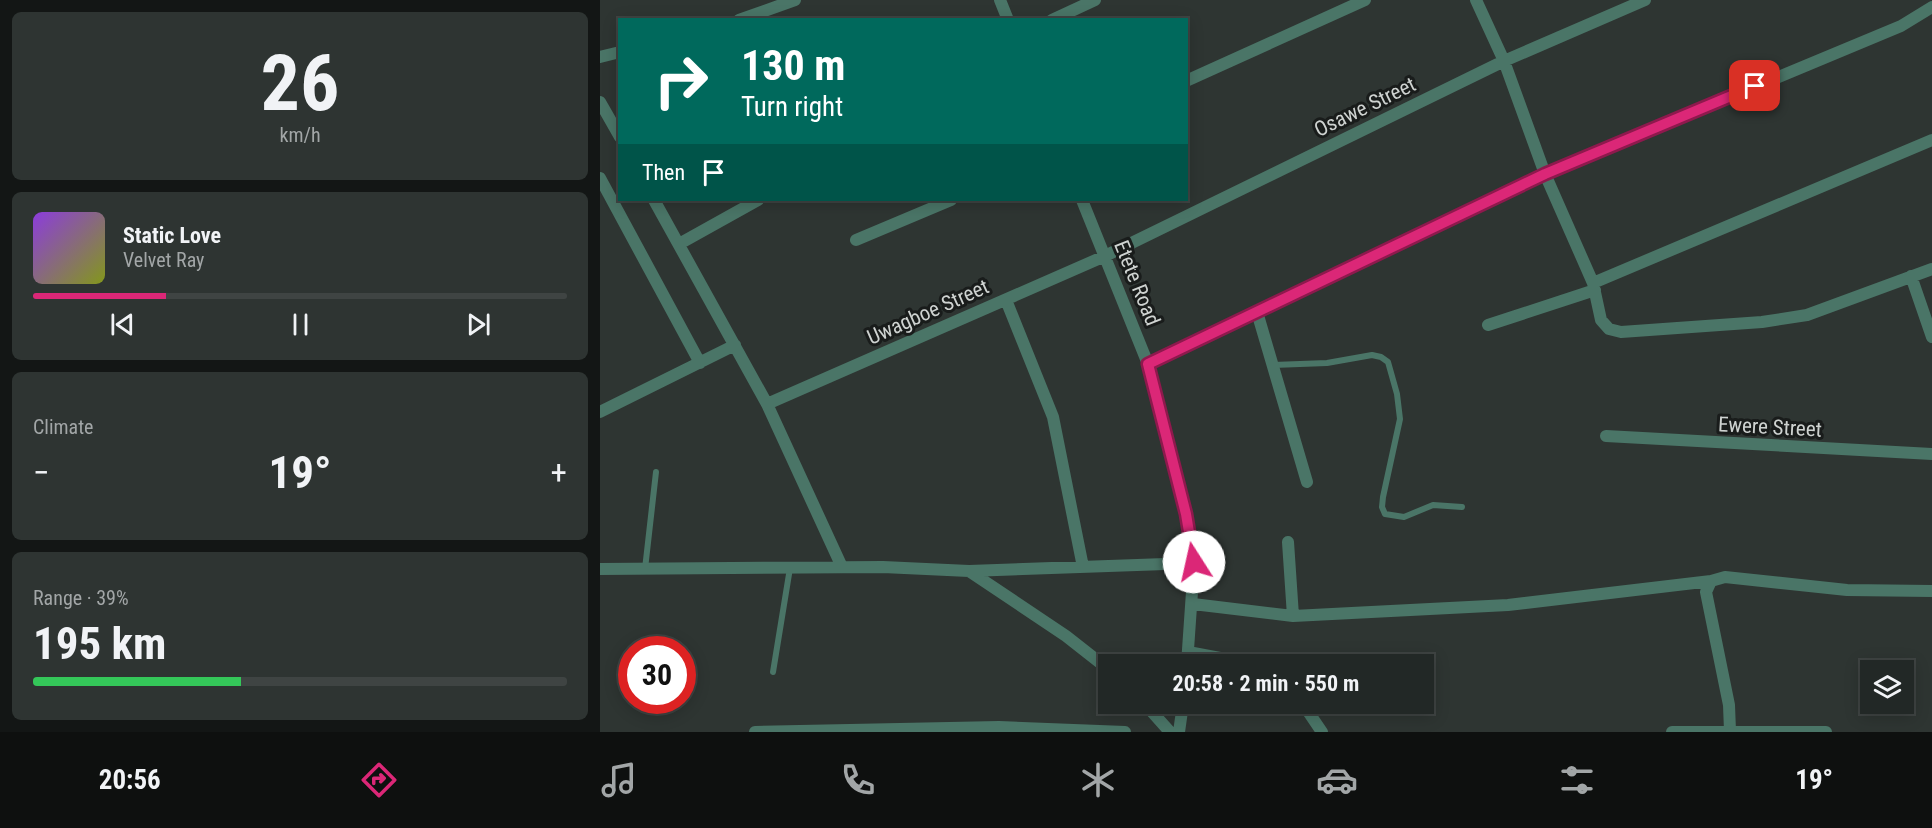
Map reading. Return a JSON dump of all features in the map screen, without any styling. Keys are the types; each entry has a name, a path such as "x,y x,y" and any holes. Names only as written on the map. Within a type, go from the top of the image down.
{"street":[{"path":"745,18 795,0"},
{"path":"1000,0 1007,18"},
{"path":"1056,18 1095,0"},
{"path":"1188,80 1365,0"},
{"path":"1476,0 1504,61 1545,174 1594,286 1601,320 1609,329 1621,332 1761,322 1806,315 1932,269"},
{"name":"Osawe Street","path":"1105,256 1504,61 1645,0"},
{"path":"1148,364 1545,174 1901,26 1932,7"},
{"path":"600,57 618,52"},
{"path":"600,102 618,134"},
{"path":"1488,325 1594,286 1932,140"},
{"path":"600,178 700,363"},
{"path":"658,201 767,404 842,567"},
{"path":"679,244 756,201"},
{"path":"856,240 949,201"},
{"name":"Etete Road","path":"1082,201 1148,364 1186,514 1194,562 1193,604 1187,654"},
{"name":"Uwagboe Street","path":"767,404 1105,256"},
{"path":"1911,276 1932,337"},
{"path":"1006,300 1053,417 1083,567"},
{"path":"1257,312 1307,483"},
{"path":"600,411 735,345"},
{"name":"Ewere Street","path":"1606,436 1932,454"},
{"path":"1288,542 1293,616"},
{"path":"600,569 842,567 969,571 1194,562"},
{"path":"969,571 1066,636 1098,661"},
{"path":"1193,604 1293,616 1508,604 1711,581 1725,577 1847,590 1932,591"},
{"path":"1711,581 1706,592 1729,705 1730,731"},
{"path":"1154,714 1170,732"},
{"path":"1179,732 1181,714"},
{"path":"1310,714 1322,732"},
{"path":"755,732 999,728 1125,732"},
{"path":"1672,732 1826,732"}],"lane":[{"path":"1273,365 1327,363 1359,355 1381,357 1388,362 1397,394 1400,419 1383,497 1382,507 1385,514 1404,517 1433,505 1462,507"},
{"path":"645,570 656,472"},
{"path":"773,672 790,568"}],"route":[{"path":"1194,562 1186,514 1148,364 1545,174 1755,86"}]}
